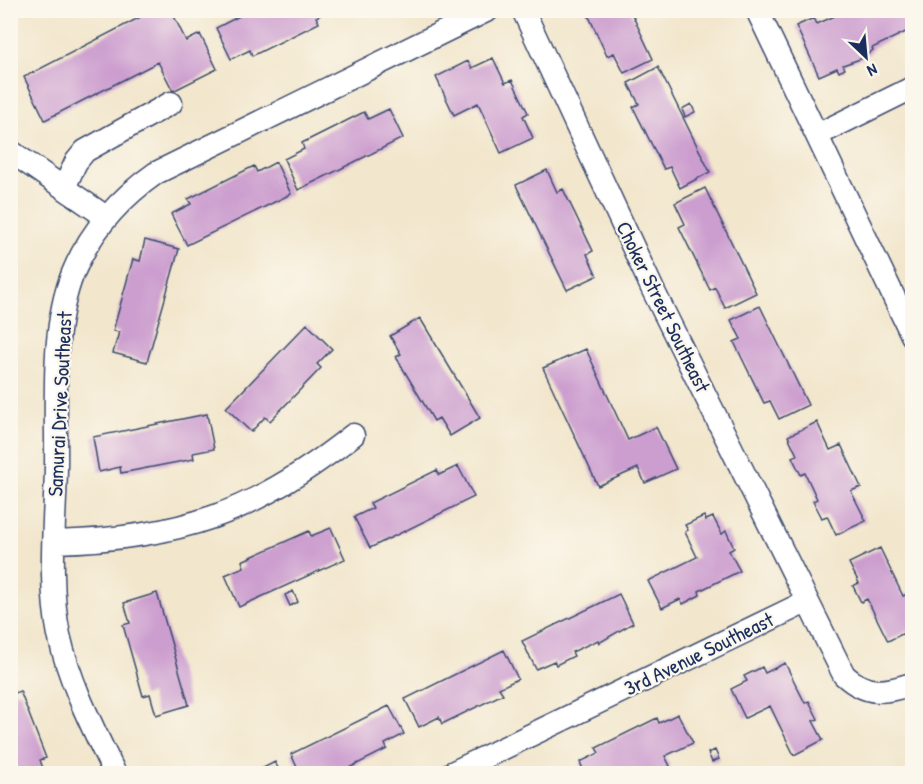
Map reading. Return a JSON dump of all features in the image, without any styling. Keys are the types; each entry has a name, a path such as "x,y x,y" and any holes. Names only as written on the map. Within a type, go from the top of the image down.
{"street":[{"name":"Samurai Drive Southeast","path":"115,774 70,675 59,633 54,591 61,323 73,274 93,235 106,218 138,186 175,162 488,10"},
{"name":"Choker Street Southeast","path":"523,10 654,290 806,602"},
{"path":"757,10 912,335"},
{"path":"817,135 912,88"},
{"path":"64,188 76,162 85,152 171,103"},
{"path":"10,151 106,218"},
{"path":"54,542 134,537 188,526 217,516 275,490 312,468 353,435"},
{"path":"806,602 844,675 858,687 874,691 893,690 912,684"},
{"name":"3rd Avenue Southeast","path":"450,774 806,602"}],"building":[{"path":"154,10 171,10 186,41 200,34 217,69 173,91 158,62 45,120 24,77"},
{"path":"251,10 330,10 316,17 319,23 252,56 250,50 231,59 216,28"},
{"path":"586,10 630,10 653,59 624,73 614,53 607,56"},
{"path":"835,10 912,10 912,29 872,48 873,50 863,58 843,65 845,69 839,72 837,68 819,76 796,26 814,18 817,24 837,15"},
{"path":"493,58 505,83 512,80 528,113 523,116 533,138 501,153 478,103 454,115 436,77 468,61 472,68"},
{"path":"658,67 710,172 680,188 670,167 664,169 633,107 639,104 628,83"},
{"path":"691,104 695,112 685,117 682,109"},
{"path":"389,109 403,138 298,190 284,159 304,149 302,143 364,112 368,119"},
{"path":"276,162 291,194 187,245 171,214 191,204 188,199 254,166 257,172"},
{"path":"547,170 557,192 563,189 593,251 587,254 597,276 567,290 516,185"},
{"path":"705,188 756,293 725,308 715,287 710,290 679,227 685,224 675,203"},
{"path":"145,240 179,249 147,362 113,353 119,332 113,331 133,259 140,261"},
{"path":"760,306 808,405 779,419 770,401 764,403 734,342 741,339 731,320"},
{"path":"420,318 480,418 450,436 439,418 434,421 396,357 401,354 390,336"},
{"path":"307,324 332,349 317,364 321,368 270,421 265,417 251,432 226,408"},
{"path":"586,349 628,440 656,427 676,469 645,483 638,468 598,486 543,368"},
{"path":"207,414 214,449 193,453 194,459 121,473 120,467 99,472 93,437"},
{"path":"817,422 830,450 841,445 861,487 851,491 866,521 836,535 827,516 822,518 813,501 817,499 805,473 801,475 792,457 797,455 788,436"},
{"path":"458,466 474,497 370,548 354,517 373,508 370,503 437,470 439,475"},
{"path":"704,516 706,520 713,517 722,534 726,531 734,548 729,551 740,571 699,591 700,595 683,604 680,599 662,608 648,581 697,557 685,532 688,530 685,525"},
{"path":"331,528 345,559 239,607 225,575 244,567 242,561 309,531 311,536"},
{"path":"880,548 903,596 912,592 912,634 910,635 908,631 888,641 867,599 861,602 853,586 859,583 849,563"},
{"path":"293,591 298,602 290,606 285,595"},
{"path":"157,593 189,705 156,715 150,694 143,696 123,625 130,623 124,603"},
{"path":"619,594 633,623 599,643 598,640 572,652 574,656 556,665 554,661 536,669 522,641"},
{"path":"504,650 518,679 499,688 503,694 442,724 439,717 419,727 405,699"},
{"path":"785,663 805,703 809,701 818,719 813,721 823,740 794,755 770,706 745,718 731,689 747,681 744,676 762,667 765,673"},
{"path":"10,682 15,693 20,691 46,758 40,760 45,774 10,774"},
{"path":"389,706 404,734 385,744 387,749 337,774 300,774 291,754"},
{"path":"678,714 693,743 665,756 670,766 654,774 585,774 580,762 599,753 596,748 657,718 659,723"},
{"path":"715,750 719,759 712,762 708,753"},
{"path":"275,762 281,774 251,774"}]}
